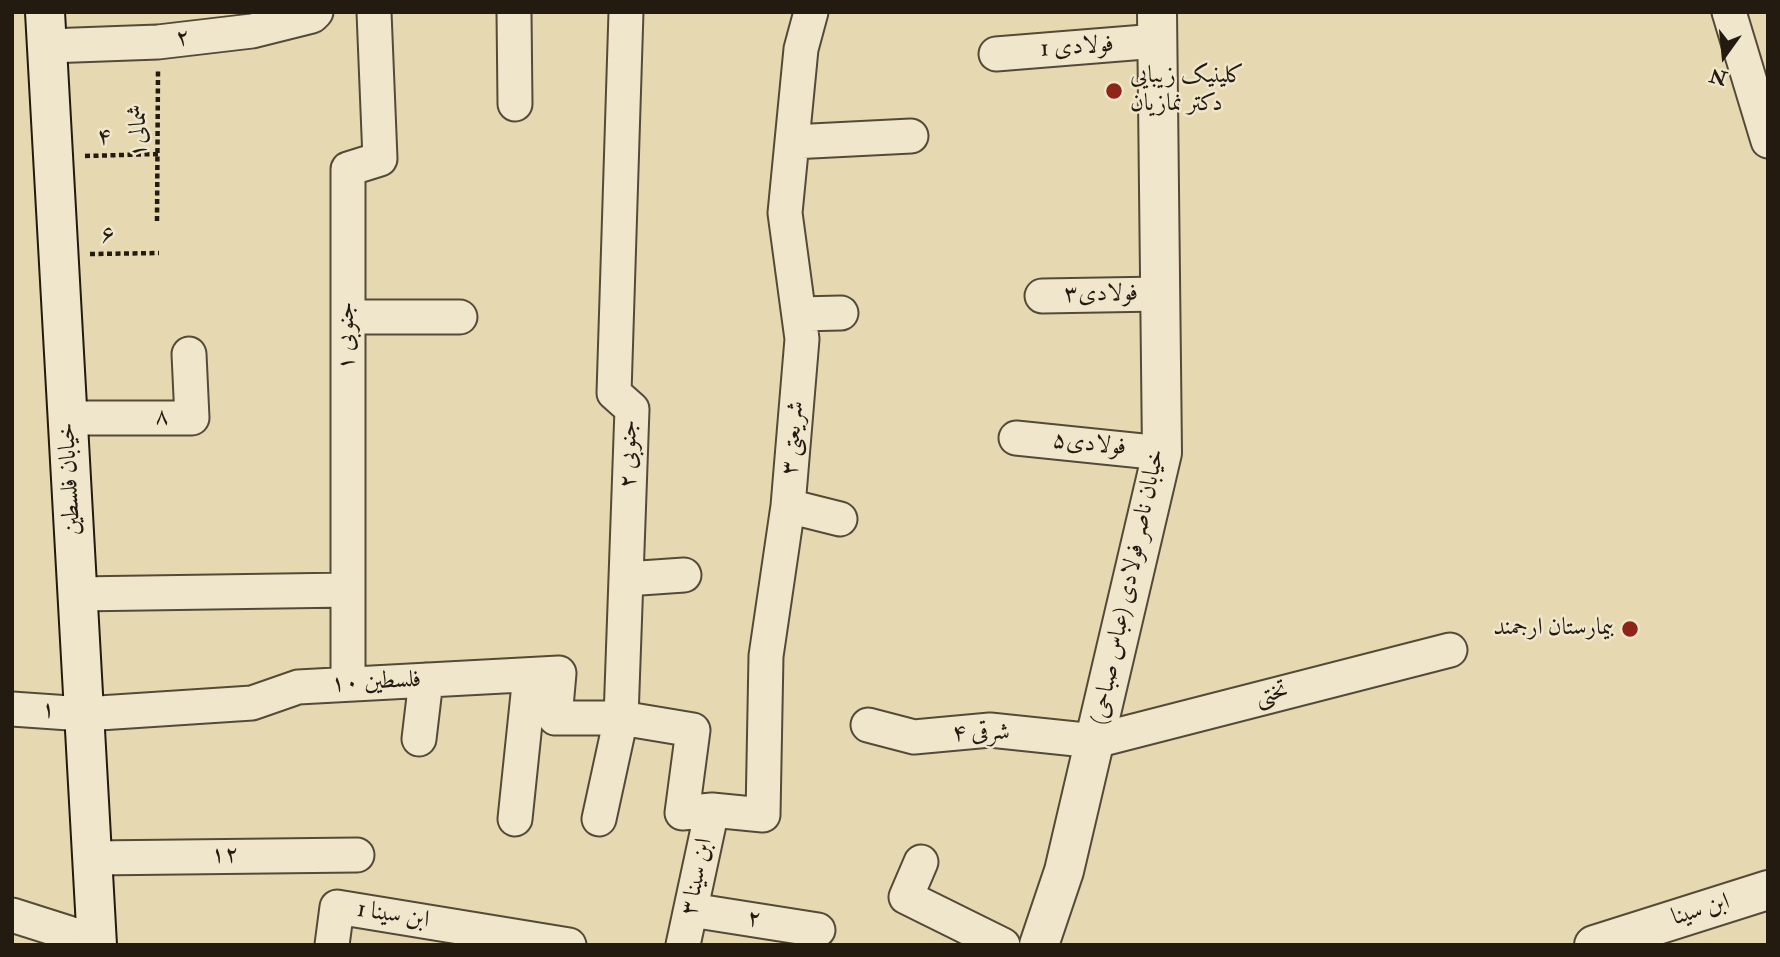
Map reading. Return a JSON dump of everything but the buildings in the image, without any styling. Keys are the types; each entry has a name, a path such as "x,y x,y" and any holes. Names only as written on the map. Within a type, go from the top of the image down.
{"street":[{"name":"۲","path":"47,29 158,42 252,31 312,16 316,12"},
{"name":"۱ جنوبی","path":"348,684 348,169 380,159 374,12"},
{"path":"514,12 515,104"},
{"name":"۲ جنوبی","path":"621,718 632,409 614,393 626,12"},
{"name":"شریعتی ۳","path":"712,810 763,815 766,656 788,506 802,339 785,213 801,49 811,12"},
{"path":"1729,12 1768,141"},
{"name":"فولادی 1","path":"996,54 1157,27"},
{"name":"خیابان ناصر فولادی (عباس صباحی)","path":"1039,945 1064,871 1162,453 1157,27"},
{"name":"خیابان فلسطین","path":"47,29 97,943"},
{"path":"792,142 911,136"},
{"name":"فولادی۳","path":"1042,296 1160,293"},
{"path":"799,314 841,313"},
{"path":"348,317 460,317"},
{"name":"۸","path":"67,418 192,418 189,354"},
{"name":"فولادی۵","path":"1016,438 1162,453"},
{"path":"788,506 839,519"},
{"path":"626,579 684,575"},
{"path":"77,594 348,590"},
{"name":"تختی","path":"1095,741 1450,650"},
{"name":"فلسطین ۱۰","path":"84,714 251,703 298,687 559,673 555,718 621,718"},
{"path":"516,819 530,675"},
{"path":"419,739 426,680"},
{"name":"۱","path":"12,709 84,714"},
{"path":"599,819 621,718 693,730 682,813 712,810"},
{"name":"۴ شرقی","path":"868,725 914,737 990,730 1095,741"},
{"name":"ابن سینا ۳","path":"683,945 712,810"},
{"name":"۱۲","path":"93,858 358,855"},
{"path":"921,862 906,897 1003,945"},
{"name":"ابن سینا","path":"1594,945 1768,890"},
{"name":"ابن سینا 1","path":"332,945 337,907 569,945"},
{"name":"۲","path":"691,910 818,930"},
{"path":"12,915 97,943"}],"path":[{"name":"شمالی۱","path":"157,221 158,42"},
{"name":"۴","path":"52,157 158,154"},
{"name":"۶","path":"58,255 159,253"}],"place":[{"name":"کلینیک زیبایی دکتر نمازیان","path":"1114,91"},
{"name":"بیمارستان ارجمند","path":"1630,629"}]}
